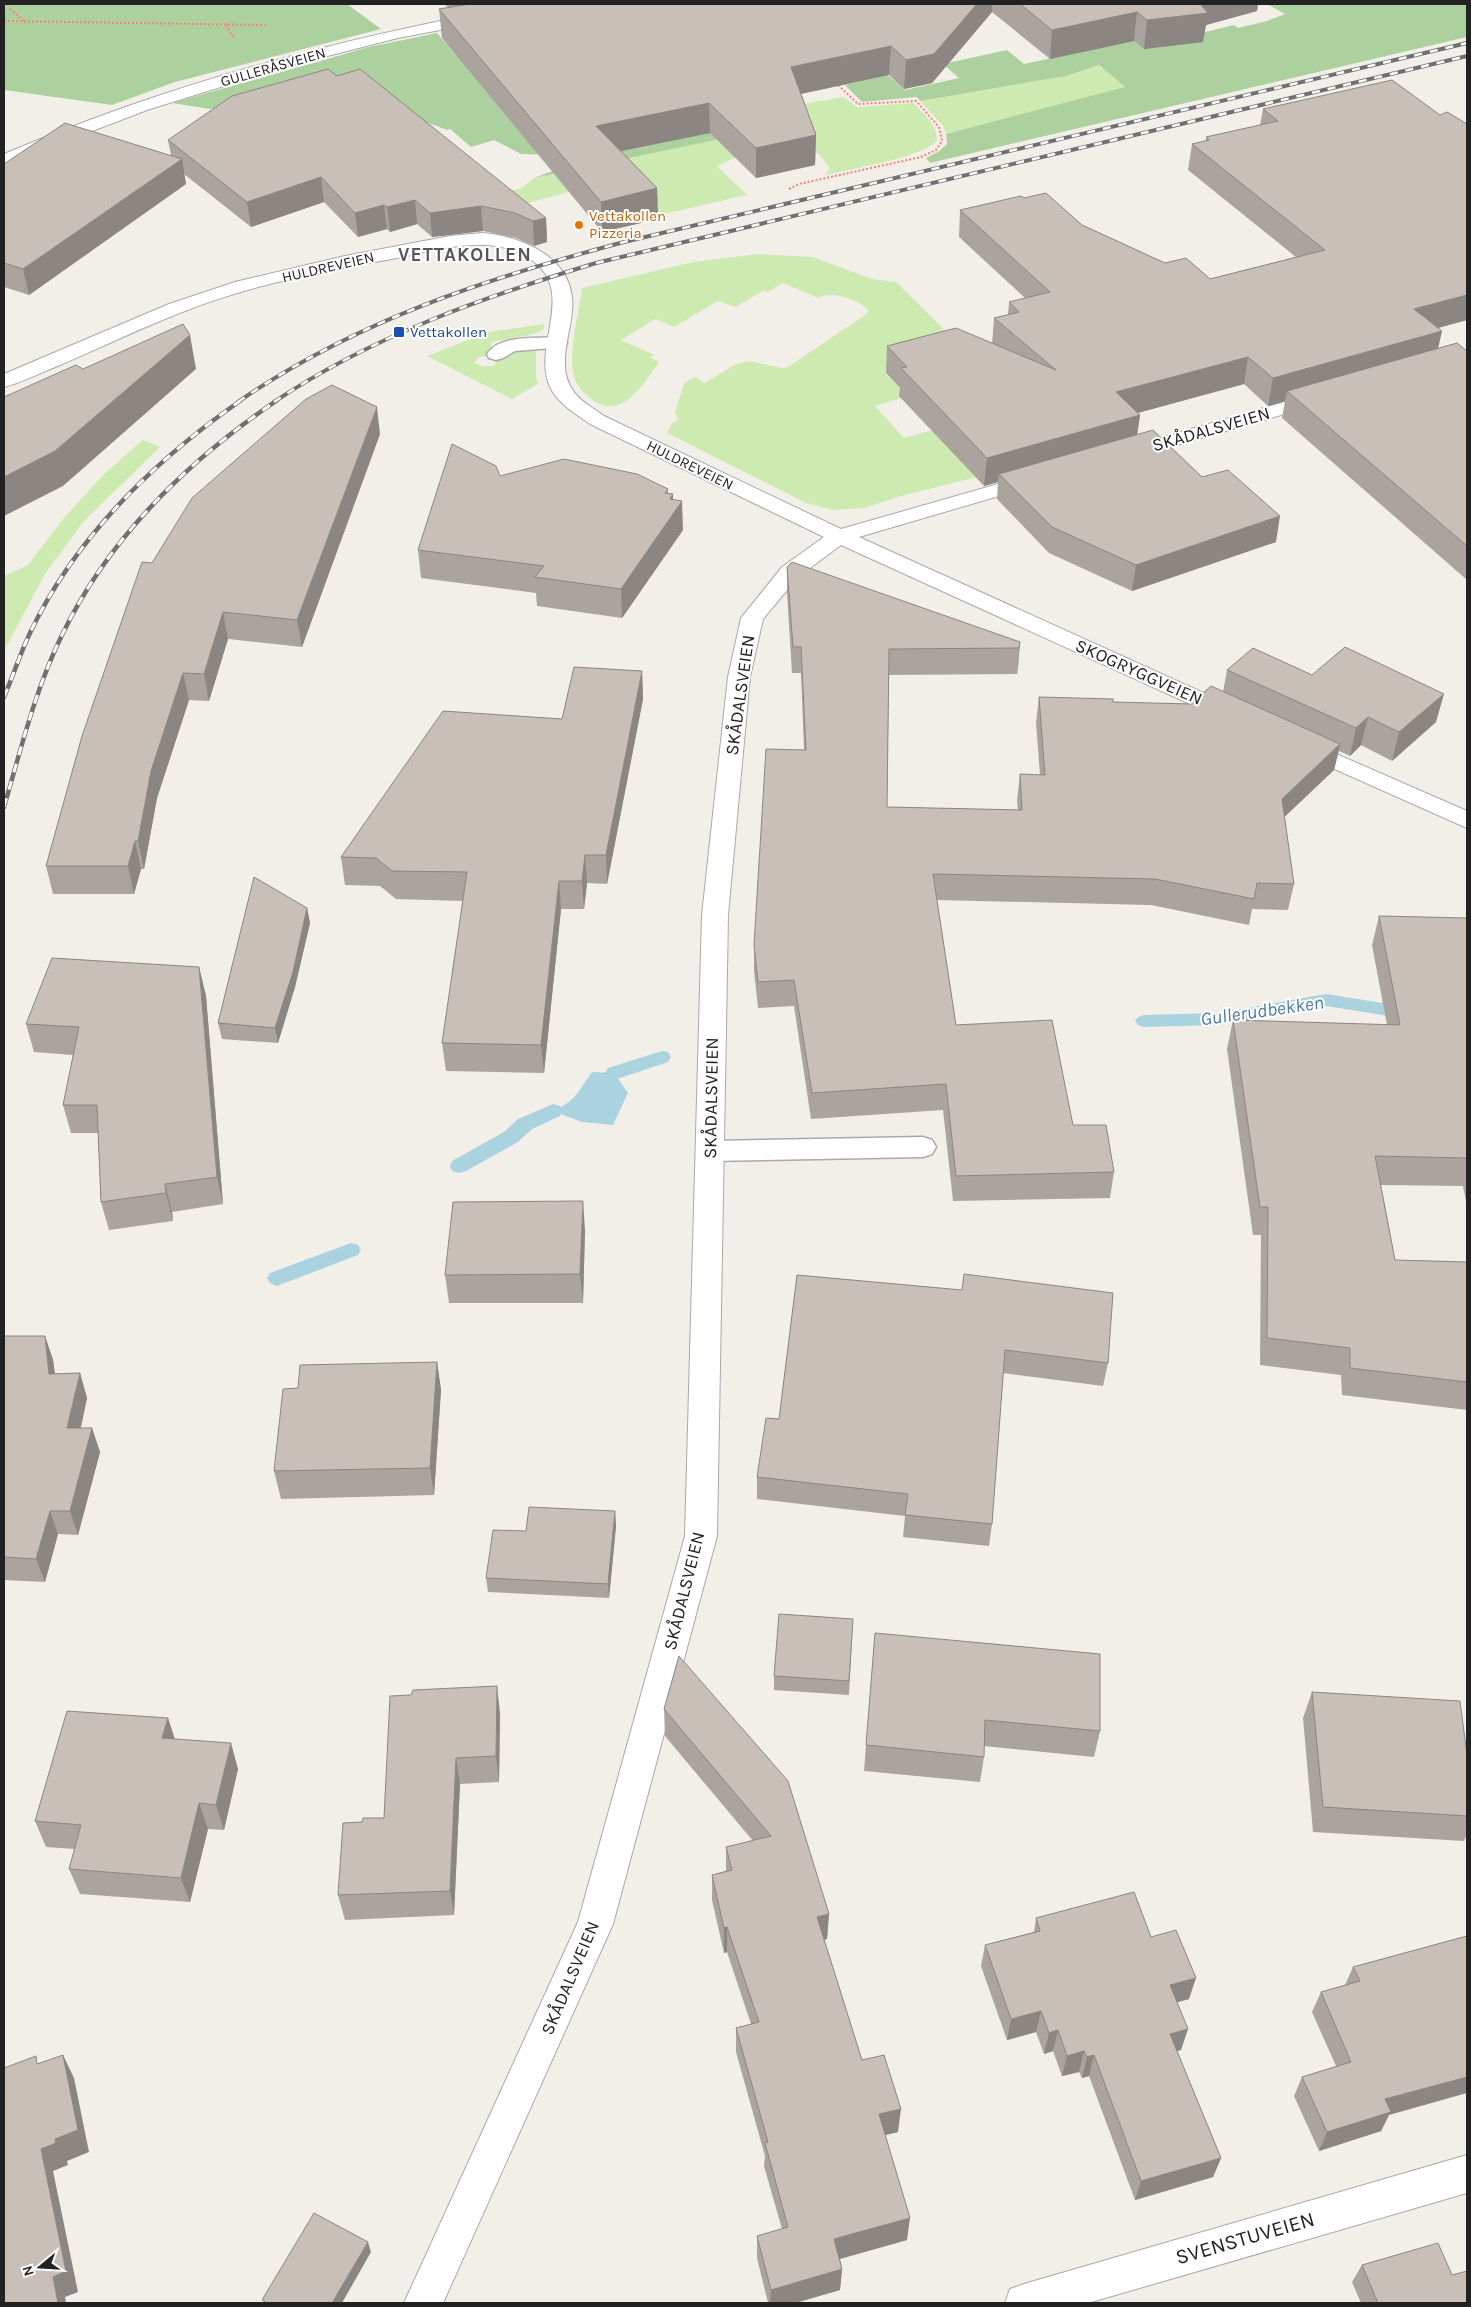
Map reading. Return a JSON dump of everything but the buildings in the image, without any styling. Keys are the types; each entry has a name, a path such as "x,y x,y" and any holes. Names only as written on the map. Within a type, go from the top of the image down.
{"street":[{"name":"GULLERÅSVEIEN","path":"4,160 136,108 299,58 377,38 551,4"},
{"name":"HULDREVEIEN","path":"4,381 191,302 224,292 333,264 452,242 483,239 506,242 527,249 546,263 555,274 564,299 555,367 560,387 573,403 597,420 839,536"},
{"name":"SKÅDALSVEIEN","path":"1107,459 1342,392"},
{"name":"SKÅDALSVEIEN","path":"423,2303 595,1924 700,1536 715,915 739,677 752,618 790,572 839,536 1060,472"},
{"name":"SKOGRYGGVEIEN","path":"839,536 1250,723"},
{"path":"1286,739 1467,820"},
{"name":"SVENSTUVEIEN","path":"1024,2303 1272,2229 1467,2174"}],"lane":[{"path":"496,354 511,346 558,343"},
{"path":"710,1151 923,1147"}],"path":[{"path":"10,9 24,22"},
{"path":"4,21 271,26"},
{"path":"789,189 799,184 921,157 936,150 942,141 939,127 916,101 858,104 830,78"}],"green space":[{"path":"4,4 347,4 381,29 175,82 112,105 4,90"},
{"path":"1267,4 1467,4 1467,37 930,163 926,158 938,152 947,144 946,134 1125,87 1099,65 1066,76 920,101 917,97 862,102 845,85 888,75 905,90 959,78 943,64 1007,50 1024,64 1076,53 1071,42 1197,34 1234,25 1238,28 1267,21 1285,14"},
{"path":"437,33 456,55 656,125 754,132 534,178 565,166 551,155 521,154 494,140 471,147 450,129 447,130 377,104 293,86 210,109 172,103 369,47"},
{"path":"1099,65 1126,88 946,134 943,126 920,101 1066,76"},
{"path":"844,97 857,107 913,103 932,125 937,135 937,141 916,153 901,158 825,175 830,168 817,153 806,148 780,146 753,151 717,166 747,195 655,216 606,182 505,209 489,193 520,189 534,178 754,132 790,106"},
{"path":"759,254 813,257 872,279 896,282 994,379 886,374 905,393 902,398 875,406 904,438 933,430 1017,467 901,496 864,508 832,510 806,503 667,433 672,423 678,420 675,413 684,383 695,377 705,383 734,365 748,361 783,368 788,367 868,313 864,306 851,299 837,295 818,298 783,283 768,292 764,290 736,307 718,301 674,327 655,319 621,340 655,355 650,357 659,362 639,389 622,403 613,406 602,405 591,399 579,387 573,372 572,352 582,288 693,262"},
{"path":"544,324 544,329 534,334 492,342 488,356 479,357 474,363 484,367 495,365 496,360 516,352 536,351 536,377 538,384 512,399 427,356 489,332"},
{"path":"143,440 160,447 84,521 45,574 4,651 4,576 28,565 63,519 104,474"}],"water":[{"path":"592,1072 614,1073 628,1093 613,1125 582,1122 553,1111 572,1099"}],"waterway":[{"name":"Gullerudbekken","path":"1144,1021 1219,1019 1326,1000 1408,1013"},
{"path":"614,1073 662,1057"},
{"path":"459,1166 511,1137 525,1124 553,1111"},
{"path":"277,1278 351,1250"}],"railway":[{"path":"238,402 283,373 376,325 473,287 573,256 624,242 1467,43"},
{"path":"274,402 311,378 350,357 430,320 512,290 596,263 1467,56"},
{"path":"4,697 26,641 48,598 94,534 120,504 177,449 240,401"},
{"path":"4,807 29,720 52,656 81,599 103,566 127,534 182,476 243,424 276,401"}],"place":[{"name":"Vettakollen Pizzeria","path":"579,225"},
{"name":"Vettakollen","path":"399,332"}],"district":[{"name":"VETTAKOLLEN","path":"465,254"}]}
